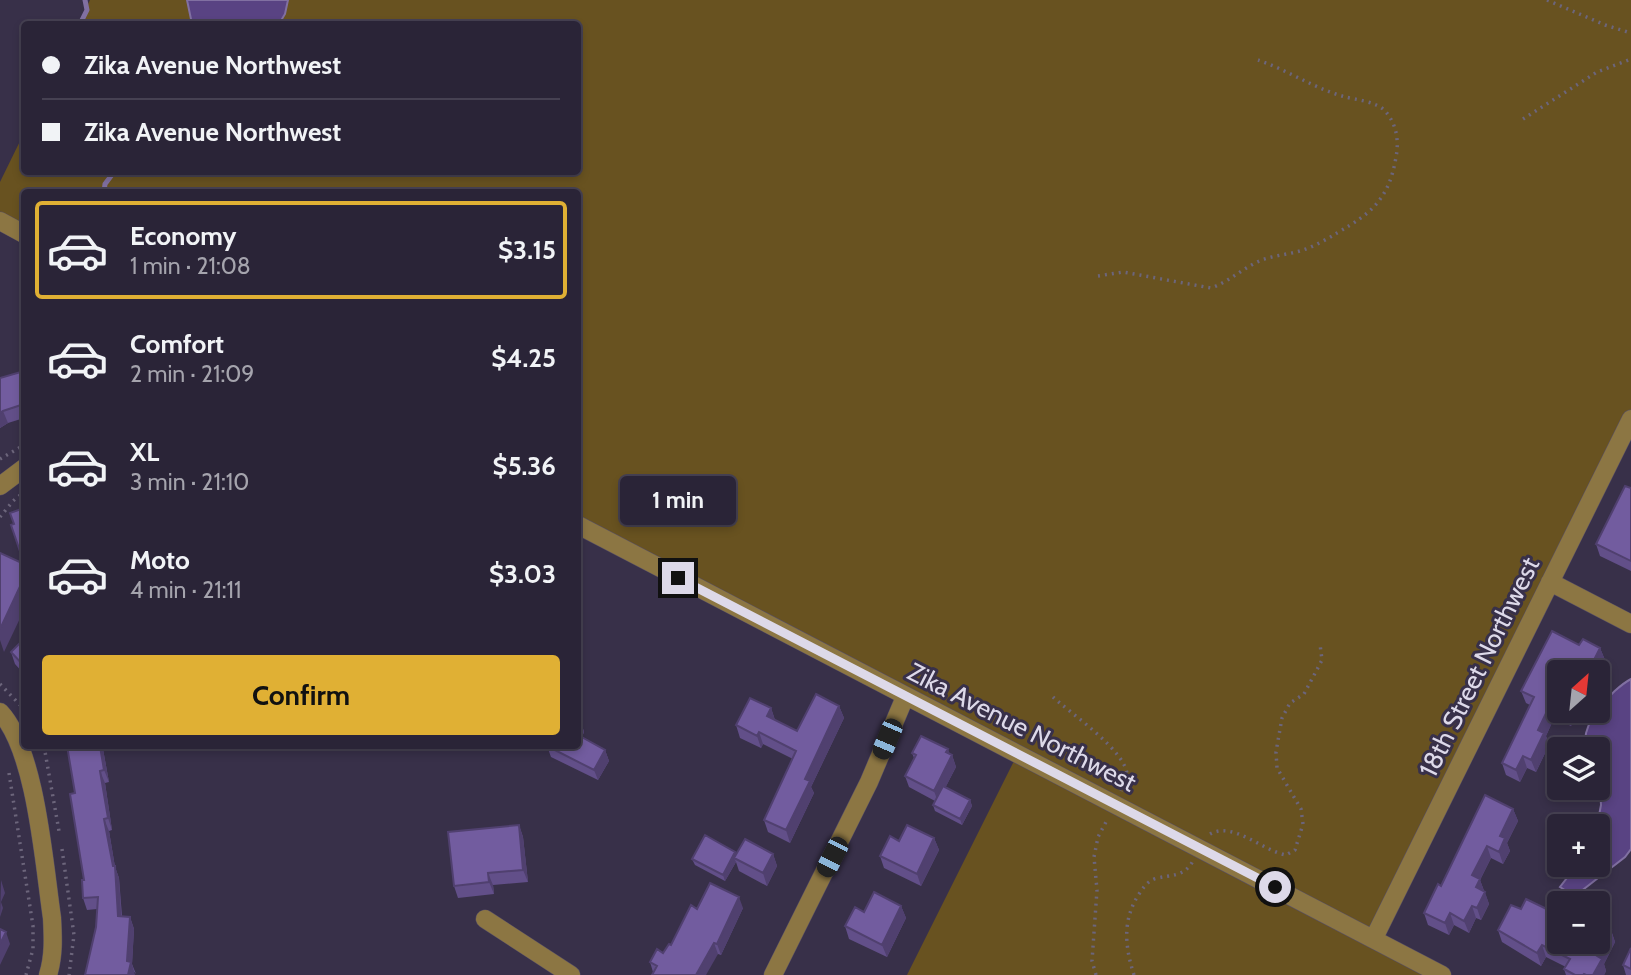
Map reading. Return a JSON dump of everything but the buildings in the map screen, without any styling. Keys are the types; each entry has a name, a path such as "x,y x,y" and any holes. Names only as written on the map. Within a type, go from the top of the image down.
{"street":[{"path":"0,221 21,232"},
{"name":"18th Street Northwest","path":"1374,938 1631,419"},
{"path":"0,485 21,470"},
{"name":"Zika Avenue Northwest","path":"581,527 1442,975"},
{"path":"1550,582 1631,624"},
{"path":"773,975 869,782 905,697"},
{"path":"0,712 21,748"},
{"path":"21,749 30,777 52,918 54,940 48,975"},
{"path":"485,919 571,975"}],"path":[{"path":"1547,0 1631,33"},
{"path":"1523,119 1597,72 1631,59"},
{"path":"1098,276 1123,272 1211,288 1224,283 1256,262 1279,254 1304,250 1329,238 1362,219 1376,207 1387,191 1397,151 1398,134 1386,111 1376,105 1317,86 1258,60"},
{"path":"0,459 21,446"},
{"path":"0,517 21,494"},
{"path":"1134,975 1128,959 1126,939 1127,917 1136,898 1145,885 1153,880 1181,875 1190,867 1209,835 1217,830 1233,832 1276,853 1286,855 1295,850 1303,824 1301,809 1277,768 1276,752 1282,718 1290,703 1304,694 1322,660 1320,644"},
{"path":"0,684 21,706"},
{"path":"1053,698 1115,751 1124,762 1127,777 1098,837 1094,857 1097,890 1092,961 1096,975"},
{"path":"8,768 33,926 33,949 26,975"}],"shaded area":[{"path":"90,0 1631,0 1631,419 1374,938 1440,975 907,975 1017,755 581,527 581,189 21,189 21,232 0,221 0,182 21,139 21,175 581,175 581,21 80,21"},
{"path":"187,0 288,0 281,21 191,21"},
{"path":"1631,679 1631,849 1610,869 1610,814 1599,814 1601,800 1610,800 1610,737 1586,737 1590,723 1610,723 1610,696"},
{"path":"1568,877 1599,877 1581,891 1566,891 1560,887"}],"waterway":[{"path":"82,21 87,10 85,0"},
{"path":"104,189 112,175"}],"route":[{"path":"678,578 1275,887"}]}
